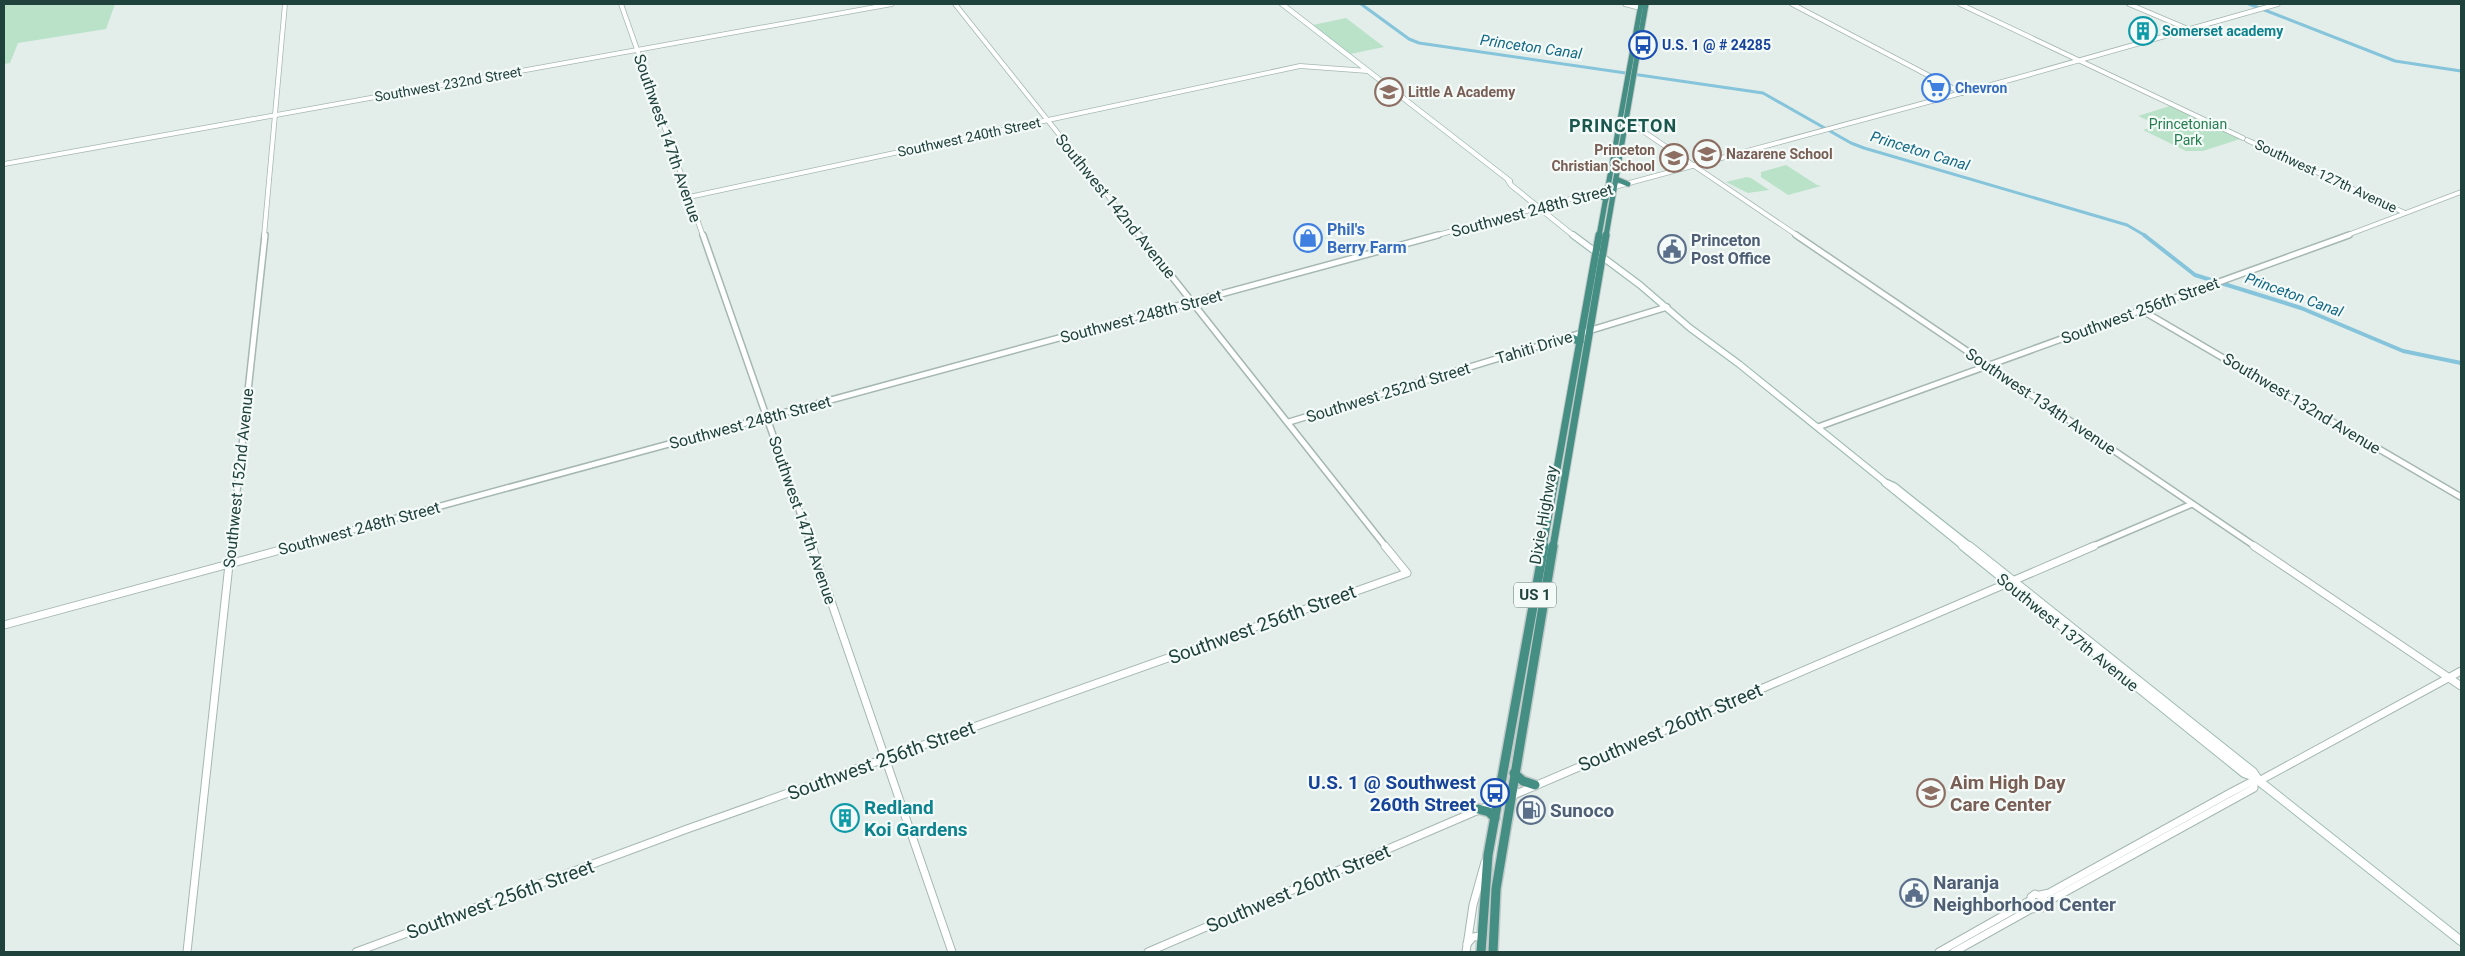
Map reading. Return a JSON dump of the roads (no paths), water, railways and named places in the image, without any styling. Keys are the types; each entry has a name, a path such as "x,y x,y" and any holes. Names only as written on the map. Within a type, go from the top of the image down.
{"highway":[{"name":"US 1","path":"1607,189 1620,116 1631,73 1637,60 1643,22 1641,20 1643,5"},
{"name":"US 1","path":"1615,187 1626,120 1634,41 1643,5"},
{"path":"1634,41 1636,45 1634,57 1637,60"},
{"path":"1616,179 1628,184"},
{"name":"Dixie Highway","path":"1488,855 1594,266 1601,254 1615,187"},
{"name":"Dixie Highway","path":"1493,936 1498,871 1510,795 1597,290 1607,189"},
{"path":"1595,192 1606,199"},
{"path":"1594,266 1596,272 1594,286 1597,290"},
{"path":"1568,336 1580,342"},
{"path":"1514,773 1523,781 1535,785"},
{"path":"1478,809 1488,812 1495,818"},
{"name":"US 1","path":"1481,952 1488,855"},
{"path":"1481,936 1493,936"},
{"name":"US 1","path":"1493,936 1493,952"}],"main road":[{"name":"Southwest 137th Avenue","path":"1282,4 1508,180 1885,482 1894,486 2247,775 2256,780 2461,941"}],"street":[{"name":"Southwest 152nd Avenue","path":"187,952 277,115 285,4"},
{"name":"Southwest 147th Avenue","path":"621,4 886,758 952,952"},
{"name":"Southwest 232nd Street","path":"4,164 892,4"},
{"name":"Southwest 142nd Avenue","path":"955,4 1289,422 1407,573"},
{"path":"1625,4 1643,5"},
{"path":"1792,4 1962,93"},
{"name":"Southwest 127th Avenue","path":"1960,4 2407,212"},
{"path":"2128,4 2188,29"},
{"name":"Southwest 248th Street","path":"4,624 2080,61 2278,4"},
{"name":"Southwest 240th Street","path":"689,197 1300,66 1368,72"},
{"name":"Southwest 134th Avenue","path":"1620,116 2461,686"},
{"name":"Southwest 256th Street","path":"1818,427 2143,310 2218,281 2272,264 2461,192"},
{"path":"1582,332 1667,307"},
{"name":"Southwest 132nd Avenue","path":"2143,310 2461,497"},
{"name":"Tahiti Drive","path":"1486,362 1582,332"},
{"name":"Southwest 252nd Street","path":"1289,422 1486,362"},
{"name":"Southwest 260th Street","path":"1148,952 1498,800 2192,504"},
{"name":"Southwest 256th Street","path":"356,952 687,828 1407,573"},
{"path":"1938,952 2031,900 2033,895 2049,893 2236,789 2461,672"},
{"path":"2047,902 2254,788 2256,780"},
{"path":"1467,948 1479,876 1488,855"},
{"path":"2040,895 2047,902"},
{"path":"2031,900 2039,908"},
{"path":"1954,952 2031,909 2046,908 2047,902"},
{"path":"1467,948 1473,938 1481,936"}],"waterway":[{"name":"Princeton Canal","path":"1361,4 1409,39 1419,43 1763,93 1851,143 1864,148 2127,225 2146,236"},
{"name":"Princeton Canal","path":"2249,4 2395,61 2461,71"},
{"name":"Princeton Canal","path":"2144,235 2195,275 2301,308 2403,351 2461,363"}],"place":[{"name":"Somerset academy","path":"2143,31"},
{"name":"U.S. 1 @ # 24285","path":"1643,45"},
{"name":"Chevron","path":"1936,88"},
{"name":"Little A Academy","path":"1389,92"},
{"name":"Nazarene School","path":"1707,154"},
{"name":"Princeton Christian School","path":"1674,158"},
{"name":"Phil's Berry Farm","path":"1308,238"},
{"name":"Princeton Post Office","path":"1672,249"},
{"name":"U.S. 1 @ Southwest 260th Street","path":"1495,793"},
{"name":"Aim High Day Care Center","path":"1931,793"},
{"name":"Sunoco","path":"1531,810"},
{"name":"Redland Koi Gardens","path":"845,818"},
{"name":"Naranja Neighborhood Center","path":"1914,893"}],"district":[{"name":"PRINCETON","path":"1623,126"}],"park label":[{"name":"Princetonian Park","path":"2188,132"}]}
